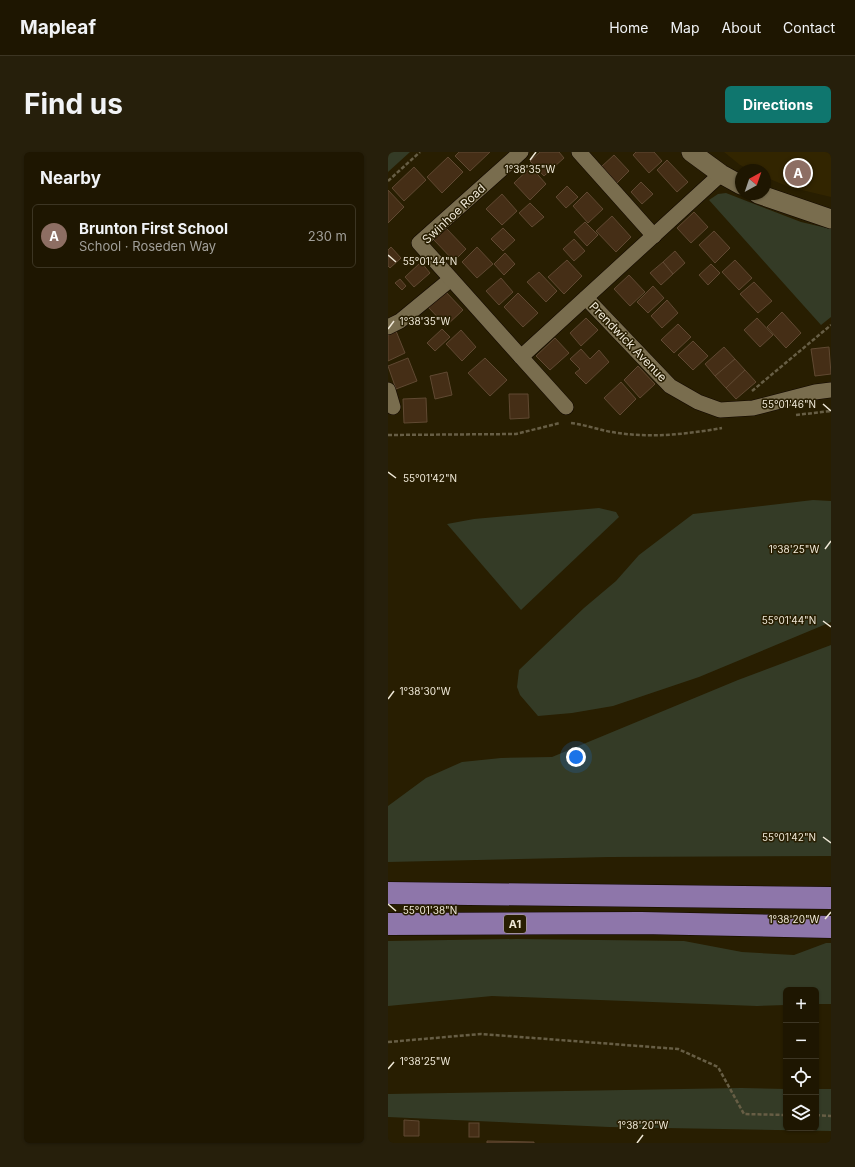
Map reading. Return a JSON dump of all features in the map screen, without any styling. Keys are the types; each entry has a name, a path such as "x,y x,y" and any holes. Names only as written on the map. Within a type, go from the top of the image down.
{"highway":[{"path":"388,893 831,898"},
{"name":"A1","path":"388,924 641,923 831,927"}],"street":[{"name":"Swinhoe Road","path":"521,152 419,243 566,407"},
{"path":"579,152 654,236"},
{"path":"691,152 721,174 735,182"},
{"path":"521,357 721,174"},
{"path":"771,198 831,219"},
{"path":"388,327 400,321 451,279"},
{"name":"Prendwick Avenue","path":"586,298 670,386 698,402 720,410 753,408 815,392 831,390"},
{"path":"388,390 393,407"}],"path":[{"path":"388,181 420,152"},
{"path":"740,409 751,391 831,325"},
{"path":"794,416 831,411"},
{"path":"388,435 516,434 562,422"},
{"path":"569,423 591,426 618,433 647,435 692,433 728,426"},
{"path":"388,1042 481,1034 678,1049 718,1067 744,1114 783,1115"},
{"path":"819,1115 831,1116"}],"shaded area":[{"path":"724,152 831,152 831,197 789,187 771,180 771,164 739,164"}],"green space":[{"path":"388,152 410,152 388,172"},
{"path":"726,193 735,196 735,200 744,200 801,222 831,229 831,317 821,325 709,200 718,194"},
{"path":"813,500 831,501 831,622 699,677 613,706 572,713 538,716 520,695 517,687 519,670 584,608 616,581 639,555 693,514"},
{"path":"599,508 616,512 619,517 521,610 447,524 474,519"},
{"path":"831,645 831,856 609,857 388,862 388,806 426,778 462,762 501,758 552,757 738,680"},
{"path":"516,939 684,941 742,952 794,955 826,943 831,943 831,1004 819,1004 819,987 783,987 783,1005 757,1006 492,996 388,1006 388,941"},
{"path":"741,1088 783,1089 783,1130 609,1127 388,1117 388,1094"},
{"path":"819,1089 831,1089 831,1131 819,1131"}],"building":[{"path":"459,152 490,152 470,171 455,156"},
{"path":"540,152 559,152 564,158 544,176 530,161"},
{"path":"636,152 654,152 662,161 649,173 633,155"},
{"path":"614,155 629,171 616,184 601,167"},
{"path":"448,157 463,172 442,193 427,177"},
{"path":"667,160 688,182 677,192 657,170"},
{"path":"414,167 426,180 404,201 392,188"},
{"path":"531,167 546,184 530,200 514,183"},
{"path":"641,182 653,194 642,204 631,192"},
{"path":"567,186 578,197 566,208 556,197"},
{"path":"388,190 404,207 388,223"},
{"path":"587,192 603,209 588,223 573,206"},
{"path":"502,194 517,211 502,225 486,209"},
{"path":"530,203 544,217 532,227 519,213"},
{"path":"694,212 708,227 691,243 677,228"},
{"path":"612,216 631,237 616,252 596,231"},
{"path":"585,222 598,235 587,246 574,232"},
{"path":"446,228 466,249 454,261 434,240"},
{"path":"503,228 515,240 503,251 491,239"},
{"path":"714,231 730,248 715,263 699,245"},
{"path":"574,239 585,251 574,261 563,249"},
{"path":"391,247 401,258 390,268 388,266 388,250"},
{"path":"477,247 493,264 477,278 462,262"},
{"path":"675,251 685,263 673,274 663,262"},
{"path":"505,253 515,264 504,275 494,264"},
{"path":"567,260 582,276 564,294 548,277"},
{"path":"735,260 752,278 739,290 722,272"},
{"path":"421,262 430,273 414,287 405,277"},
{"path":"663,262 673,274 661,285 650,273"},
{"path":"711,264 720,273 708,285 699,275"},
{"path":"539,272 557,291 546,302 527,282"},
{"path":"629,275 645,292 630,306 614,289"},
{"path":"501,278 513,292 499,305 486,291"},
{"path":"400,279 406,286 402,290 395,283"},
{"path":"754,282 772,301 758,313 740,294"},
{"path":"653,286 664,298 648,313 637,302"},
{"path":"445,291 463,310 446,326 428,307"},
{"path":"518,293 538,313 523,327 504,307"},
{"path":"667,300 678,313 662,328 651,316"},
{"path":"782,312 801,333 786,348 767,327"},
{"path":"586,318 598,330 581,346 570,333"},
{"path":"757,318 773,335 760,347 744,330"},
{"path":"678,324 691,337 674,353 661,340"},
{"path":"442,329 450,337 435,351 427,343"},
{"path":"461,330 476,347 462,361 446,344"},
{"path":"396,331 405,353 388,361 388,335"},
{"path":"555,338 569,353 550,370 536,356"},
{"path":"693,341 708,356 693,370 678,355"},
{"path":"724,347 735,359 715,376 705,364"},
{"path":"829,347 831,374 815,376 811,349"},
{"path":"581,349 590,359 599,350 609,362 586,384 575,373 580,369 570,359"},
{"path":"408,358 417,381 396,389 388,366"},
{"path":"485,358 507,380 490,396 468,373"},
{"path":"735,359 745,370 726,388 715,376"},
{"path":"638,366 655,384 640,398 624,380"},
{"path":"745,370 756,382 736,399 726,388"},
{"path":"447,372 452,395 435,399 430,376"},
{"path":"621,382 636,399 620,415 604,398"},
{"path":"509,394 528,394 529,418 510,419"},
{"path":"426,398 427,422 404,423 403,399"},
{"path":"404,1120 419,1121 419,1136 404,1136"},
{"path":"469,1123 479,1123 479,1137 469,1137"},
{"path":"487,1141 534,1142 534,1143 487,1143"}],"place":[{"name":"Brunton First School","path":"798,173"}]}
